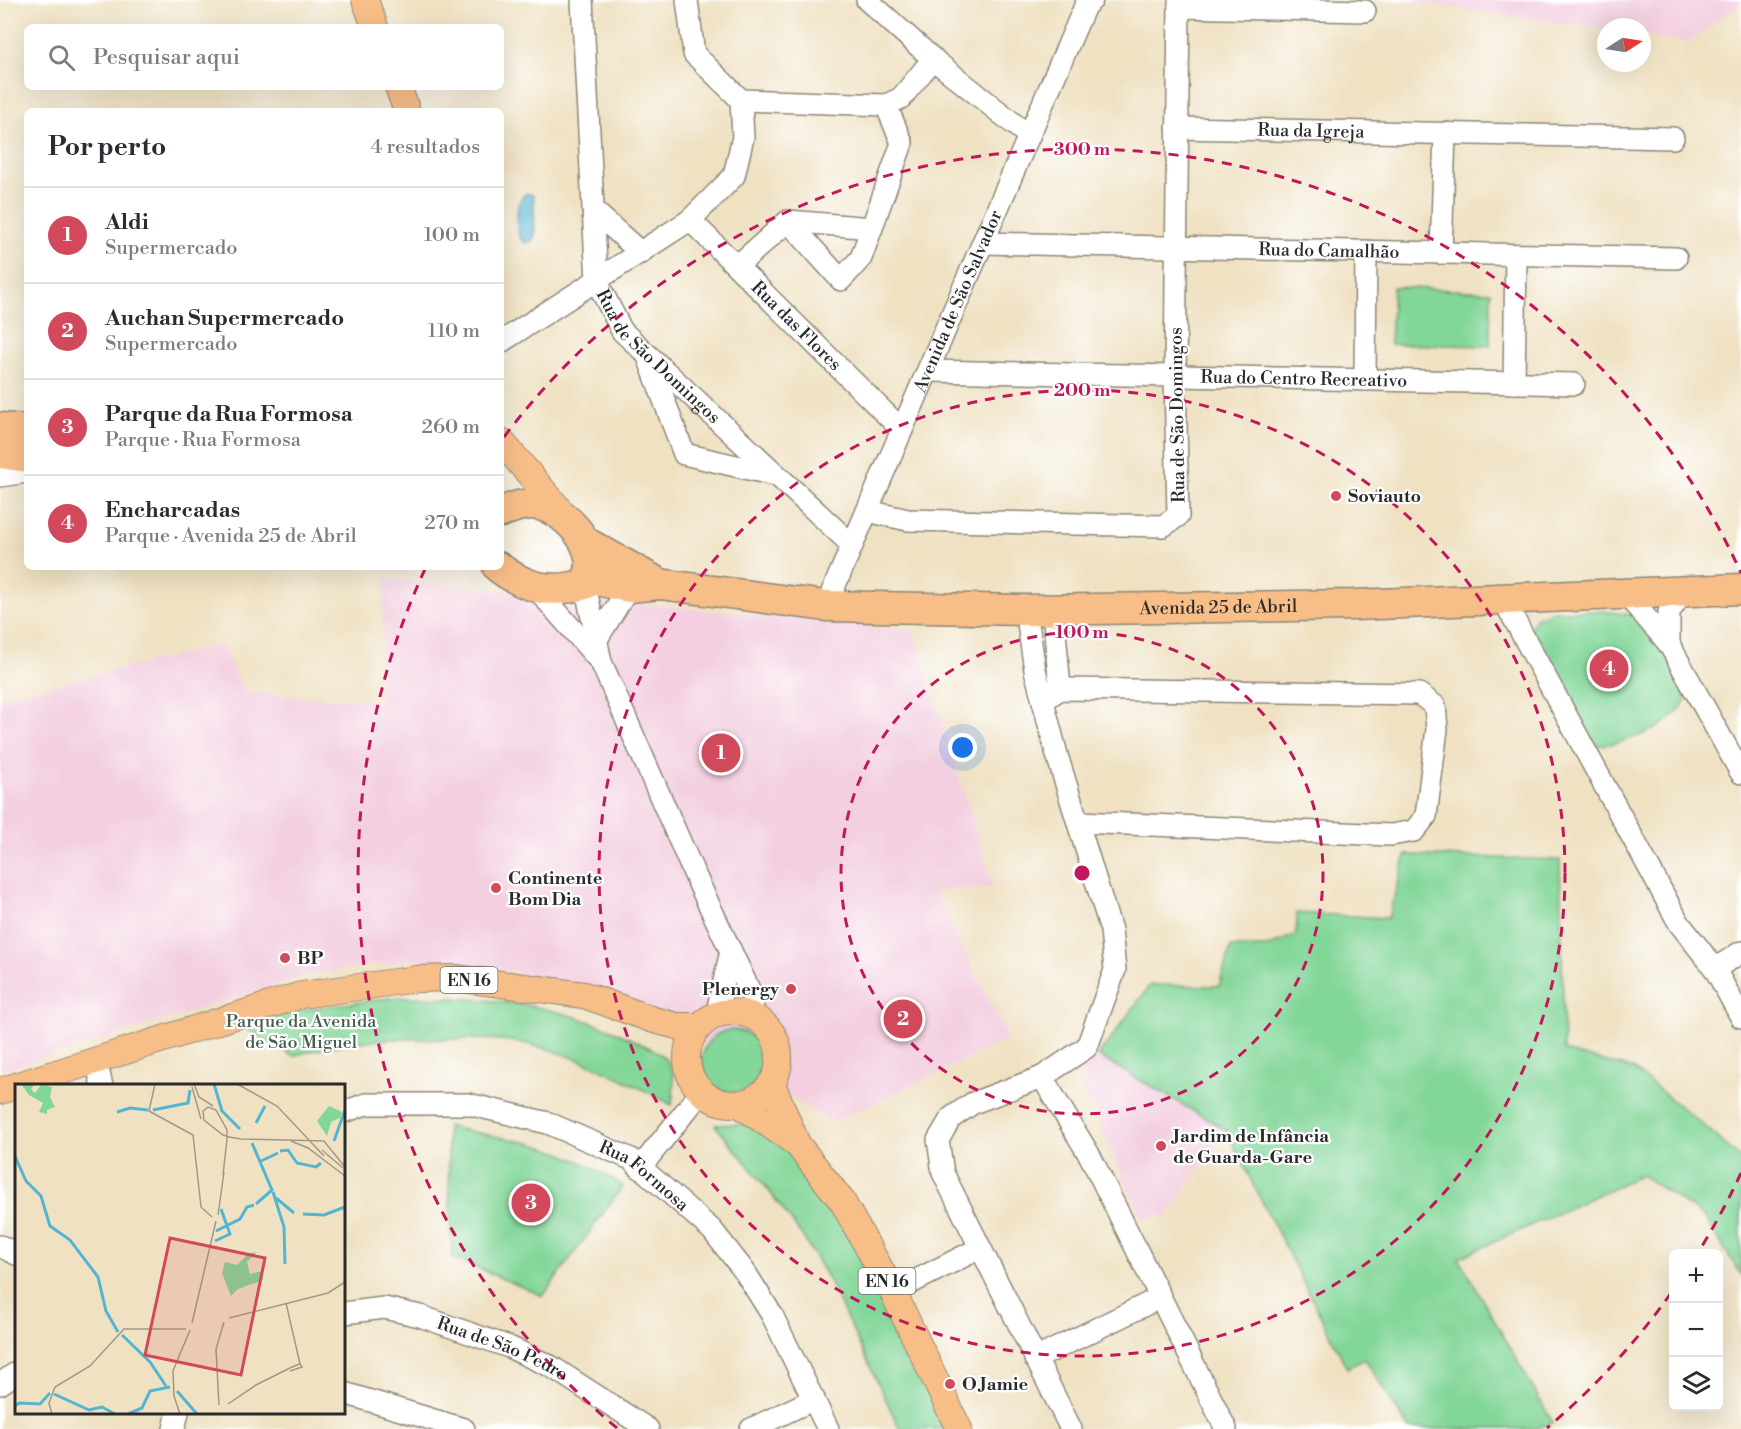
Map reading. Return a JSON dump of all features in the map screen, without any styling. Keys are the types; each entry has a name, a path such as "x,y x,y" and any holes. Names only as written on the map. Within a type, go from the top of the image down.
{"highway":[{"path":"0,428 24,430"},
{"path":"0,453 24,456"},
{"name":"Avenida 25 de Abril","path":"504,511 519,505 542,506 577,532 660,584"},
{"path":"502,570 517,581 535,587 564,590 587,581 591,566 577,532"},
{"name":"Avenida 25 de Abril","path":"587,581 629,587 660,584 826,606 1039,609 1355,605 1685,589 1741,589"}],"main road":[{"path":"365,0 374,24"},
{"path":"399,90 405,108"},
{"path":"504,445 577,532"},
{"name":"EN 16","path":"22,1084 301,995 417,979 456,978 584,995 677,1026 708,1021 728,1012 752,1016"},
{"name":"EN 16","path":"522,987 587,1008 648,1032 675,1044 687,1056"},
{"path":"739,1104 752,1101 772,1084 777,1073 779,1050 774,1036 765,1024 752,1016"},
{"path":"701,1092 691,1075 687,1056 693,1035 708,1021"},
{"name":"EN 16","path":"772,1084 797,1144 842,1201 893,1292 959,1429"},
{"name":"EN 16","path":"0,1091 15,1086"},
{"name":"EN 16","path":"701,1092 725,1104 739,1104 797,1144"}],"street":[{"name":"Rua de São Domingos","path":"582,0 597,282 622,330 852,545"},
{"path":"687,0 694,54 741,100 886,105 901,98 933,59"},
{"path":"867,0 933,59 1029,136"},
{"name":"Avenida de São Salvador","path":"826,606 1085,6 1092,0"},
{"name":"Rua de São Domingos","path":"867,511 908,520 1163,526 1178,516 1175,376 1179,4"},
{"path":"1179,4 1365,11"},
{"path":"504,340 690,220 734,176 743,137 741,100"},
{"path":"788,222 841,280 861,258 902,143 886,105"},
{"name":"Rua da Igreja","path":"1177,128 1673,138"},
{"path":"1441,253 1445,133"},
{"path":"593,210 641,253"},
{"name":"Rua das Flores","path":"690,220 902,430"},
{"path":"736,266 788,222 872,228"},
{"name":"Rua do Camalhão","path":"983,243 1676,258"},
{"path":"1365,380 1366,251"},
{"path":"1514,383 1516,255"},
{"path":"647,354 684,454 777,476"},
{"name":"Rua do Centro Recreativo","path":"928,371 1574,384"},
{"path":"0,476 24,472"},
{"path":"587,581 601,662 693,872 753,998 752,1016"},
{"path":"535,587 601,662"},
{"path":"597,639 629,587"},
{"path":"1669,644 1669,612 1685,589"},
{"path":"1624,592 1669,644 1741,773"},
{"path":"1502,597 1679,923 1715,969 1741,1017"},
{"path":"1039,609 1051,695 1078,822 1111,930 1115,970 1087,1047 1042,1077 973,1103 951,1118 938,1140 943,1173 1071,1429"},
{"path":"1051,695 1419,694 1435,706 1437,729 1426,816 1414,831 1391,835 1078,822"},
{"path":"708,1021 731,950"},
{"path":"1715,969 1741,952"},
{"path":"96,1060 102,1084"},
{"path":"1042,1077 1090,1156 1226,1429"},
{"path":"640,1168 701,1092"},
{"name":"Rua Formosa","path":"345,1112 366,1104 468,1104 548,1123 631,1160 712,1230 745,1272 772,1315 828,1429"},
{"path":"0,1246 15,1254"},
{"path":"893,1292 980,1248"},
{"path":"1035,1359 1160,1298"},
{"name":"Rua de São Pedro","path":"345,1313 384,1308 420,1316 509,1347 552,1367 648,1429"},
{"path":"0,1384 15,1374"},
{"path":"345,1393 450,1427"},
{"path":"751,1429 814,1399"},
{"path":"174,1429 178,1414"}],"shaded area":[{"path":"1400,0 1741,0 1741,3 1689,42 1651,36 1651,18 1597,18 1597,29"},
{"path":"385,579 913,630 994,888 934,890 1008,1039 832,1123 647,1009 510,971 415,960 315,973 0,1071 0,698 220,645 246,693 379,701"},
{"name":"Jardim de Infância de Guarda-Gare","path":"1098,1056 1225,1129 1165,1219 1159,1215 1150,1219 1142,1217 1138,1211 1090,1102 1080,1090 1082,1071"}],"green space":[{"path":"1393,287 1491,292 1490,346 1390,344"},
{"path":"1552,611 1605,611 1646,617 1679,681 1686,700 1668,721 1655,729 1611,744 1583,747 1526,643 1535,618"},
{"path":"1406,855 1560,860 1564,1051 1633,1069 1707,1128 1741,1159 1741,1275 1704,1216 1641,1175 1459,1258 1553,1423 1533,1429 1409,1429 1365,1359 1347,1368 1225,1129 1098,1056 1150,985 1219,986 1231,947 1268,947 1296,934 1297,913 1388,918"},
{"name":"Parque da Avenida de São Miguel","path":"398,997 489,1000 546,1009 602,1026 649,1047 668,1062 674,1086 672,1105 594,1066 552,1051 510,1041 490,1039 379,1040 344,1044 292,1056 241,1025 300,1010"},
{"path":"733,1030 750,1035 755,1039 759,1044 764,1061 759,1078 755,1083 750,1087 733,1092 716,1087 711,1083 707,1078 702,1061 707,1044 711,1039 716,1035"},
{"path":"715,1125 753,1126 784,1143 839,1207 945,1429 900,1429 827,1277 803,1237"},
{"path":"447,1126 550,1149 589,1166 623,1186 543,1296 452,1257"}],"water":[{"path":"526,193 533,195 535,235 532,241 525,243 518,233 516,218 519,203"}],"place":[{"name":"Soviauto","path":"1336,496"},
{"name":"Encharcadas","path":"1609,669"},
{"name":"Aldi","path":"721,753"},
{"name":"Continente Bom Dia","path":"496,888"},
{"name":"BP","path":"285,958"},
{"name":"Plenergy","path":"791,989"},
{"name":"Auchan Supermercado","path":"903,1019"},
{"name":"Jardim de Infância de Guarda-Gare","path":"1161,1146"},
{"name":"Parque da Rua Formosa","path":"531,1203"},
{"name":"O Jamie","path":"950,1384"}]}
